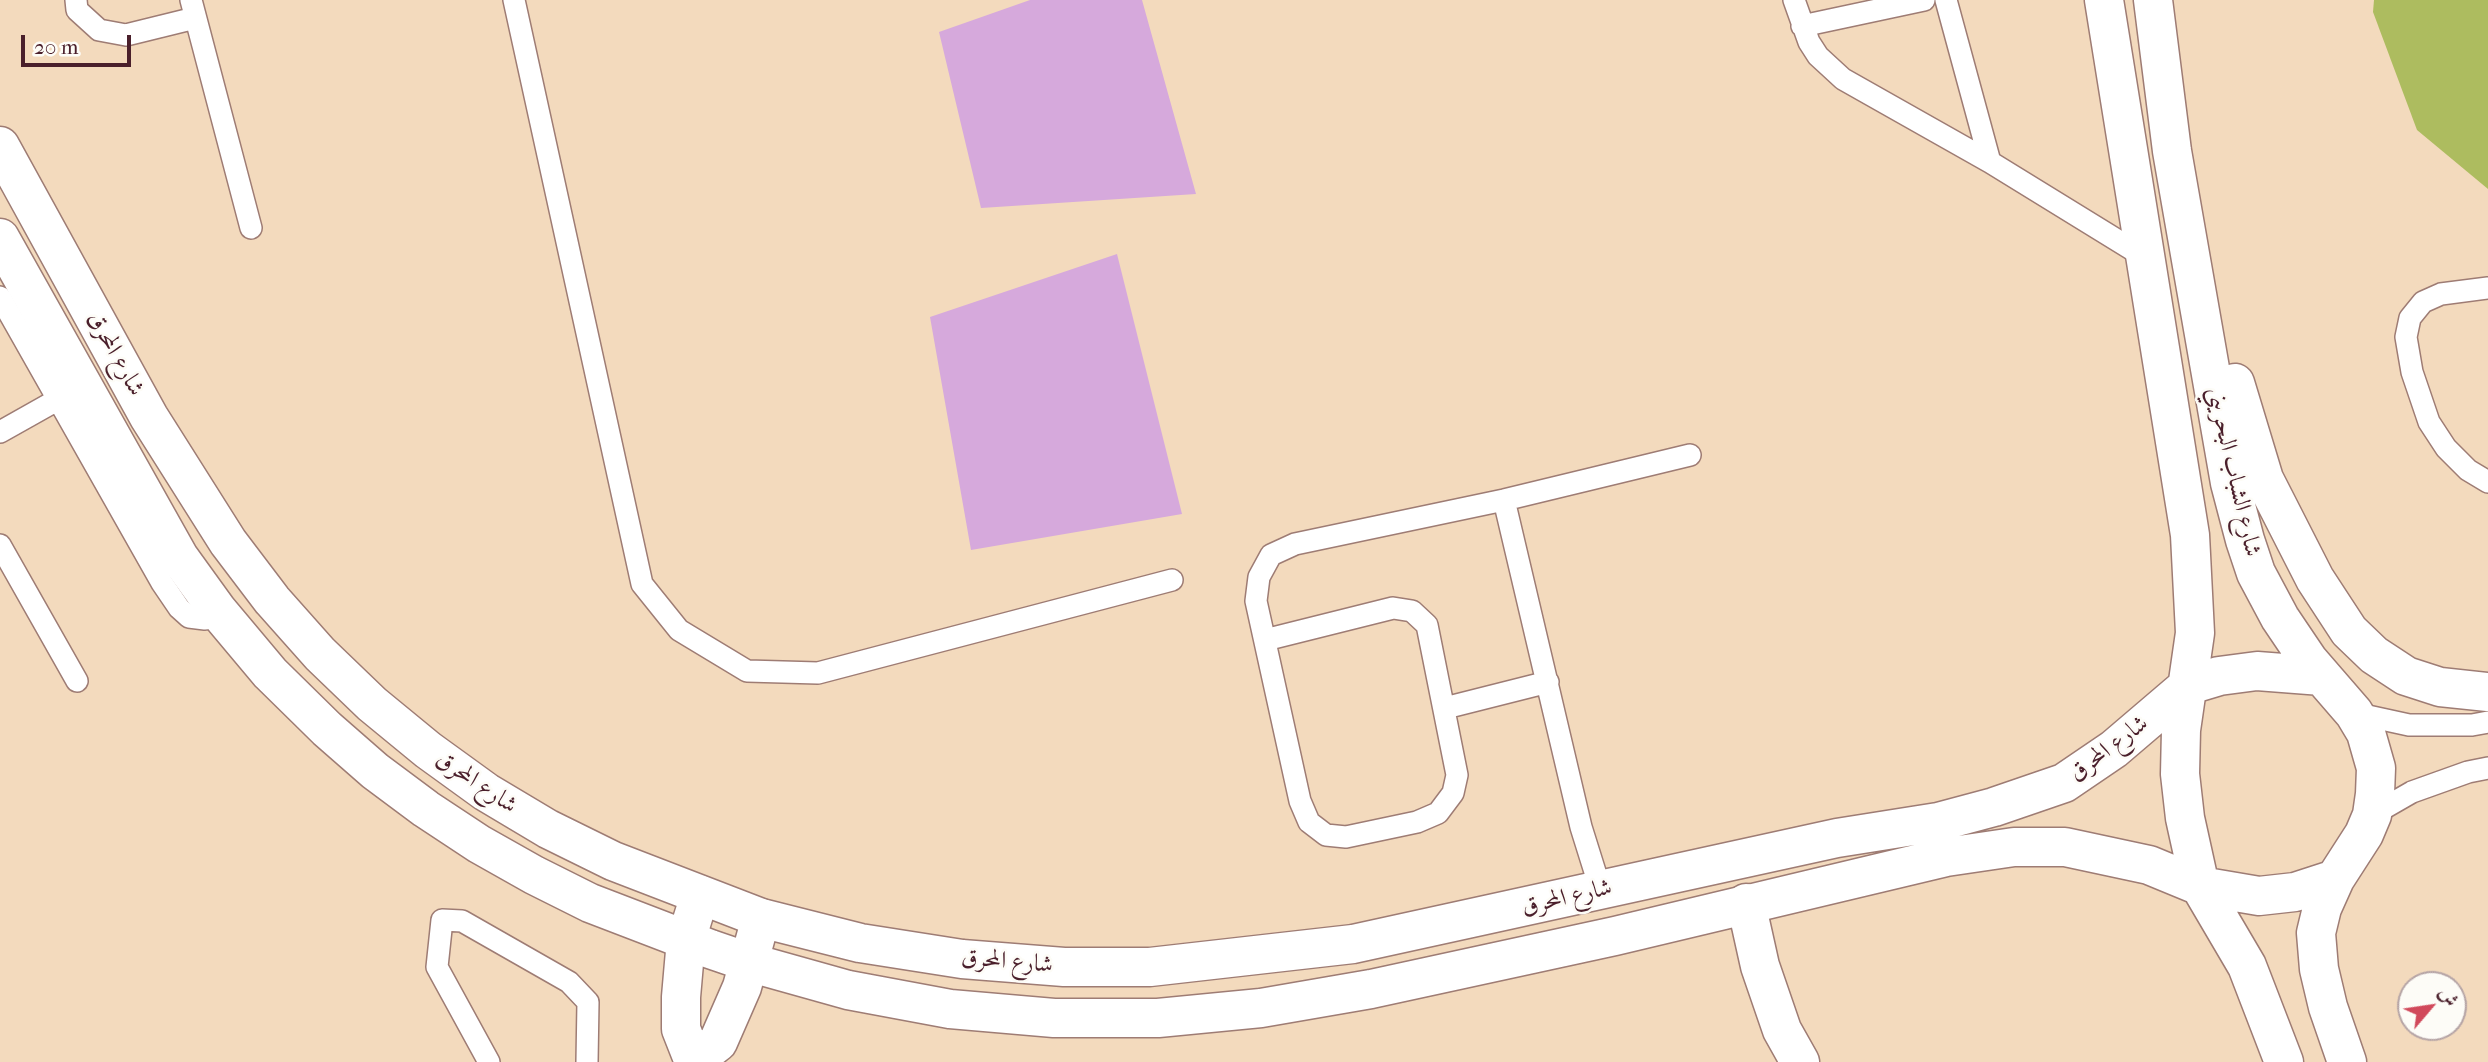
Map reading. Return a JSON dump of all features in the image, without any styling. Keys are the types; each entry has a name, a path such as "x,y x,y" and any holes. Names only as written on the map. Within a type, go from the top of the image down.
{"street":[{"name":"شارع الشباب البحريني","path":"2104,0 2190,535 2195,633 2181,730 2180,774 2185,818 2200,886 2247,966 2284,1062"},
{"name":"شارع الشباب البحريني","path":"2153,0 2172,151 2231,483 2245,540 2256,573 2280,618 2309,661 2354,713 2366,733 2375,768 2372,815 2364,834 2335,878 2322,908 2316,933 2319,969 2325,994 2347,1062"},
{"name":"شارع المحرق","path":"0,146 149,417 229,542 272,600 320,654 372,704 428,750 486,792 548,829 613,861 761,918 860,943 961,959 1064,967 1150,967 1353,944 1837,838 1938,822 1994,807 2064,782 2115,749 2189,685 2219,676 2257,671 2322,676"},
{"path":"2172,151 2250,437 2264,478 2315,579 2349,631 2374,655 2406,676 2440,687 2488,692"},
{"name":"شارع المحرق","path":"0,238 179,557 218,611 270,673 327,729 375,771 426,809 479,844 534,875 590,903 686,940 748,962 848,990 950,1009 1054,1018 1158,1018 1261,1008 1371,989 1615,936 1947,857 2014,847 2065,847 2149,865 2200,886 2259,896 2295,892 2335,878"},
{"path":"700,895 686,940 681,997 681,1029 696,1062 718,1042 742,987 761,918"},
{"path":"1746,903 1760,966 1782,1030 1800,1062"}],"lane":[{"path":"76,0 78,10 99,30 127,35 193,9 251,228"},
{"path":"514,0 642,584 679,630 747,671 818,673 1172,580"},
{"path":"1794,0 1802,26 1818,57 1843,79 1990,162 2146,258"},
{"path":"1802,26 1924,0"},
{"path":"1946,0 1990,162"},
{"path":"2488,288 2441,294 2423,302 2410,318 2406,337 2412,372 2429,422 2446,448 2461,463 2488,482"},
{"path":"0,298 162,583 179,608 189,617 205,619 218,611"},
{"path":"0,432 57,400"},
{"path":"1265,640 1394,608 1412,611 1427,625 1457,775 1453,793 1438,813 1417,822 1346,838 1326,835 1309,822 1300,801 1256,601 1259,577 1271,555 1295,544 1504,500 1690,456"},
{"path":"1504,500 1581,827 1601,891"},
{"path":"0,545 76,681"},
{"path":"1445,708 1548,682"},
{"path":"2354,713 2409,725 2472,725 2488,722"},
{"path":"2372,815 2412,792 2468,772 2488,768"},
{"path":"489,1062 437,967 442,920 462,921 569,982 588,1002 587,1062"}],"green space":[{"path":"2374,0 2488,0 2488,189 2417,130 2373,12"}],"building":[{"path":"1030,0 1142,0 1196,194 981,208 939,32"},
{"path":"1117,254 1182,514 971,550 930,317"}]}
